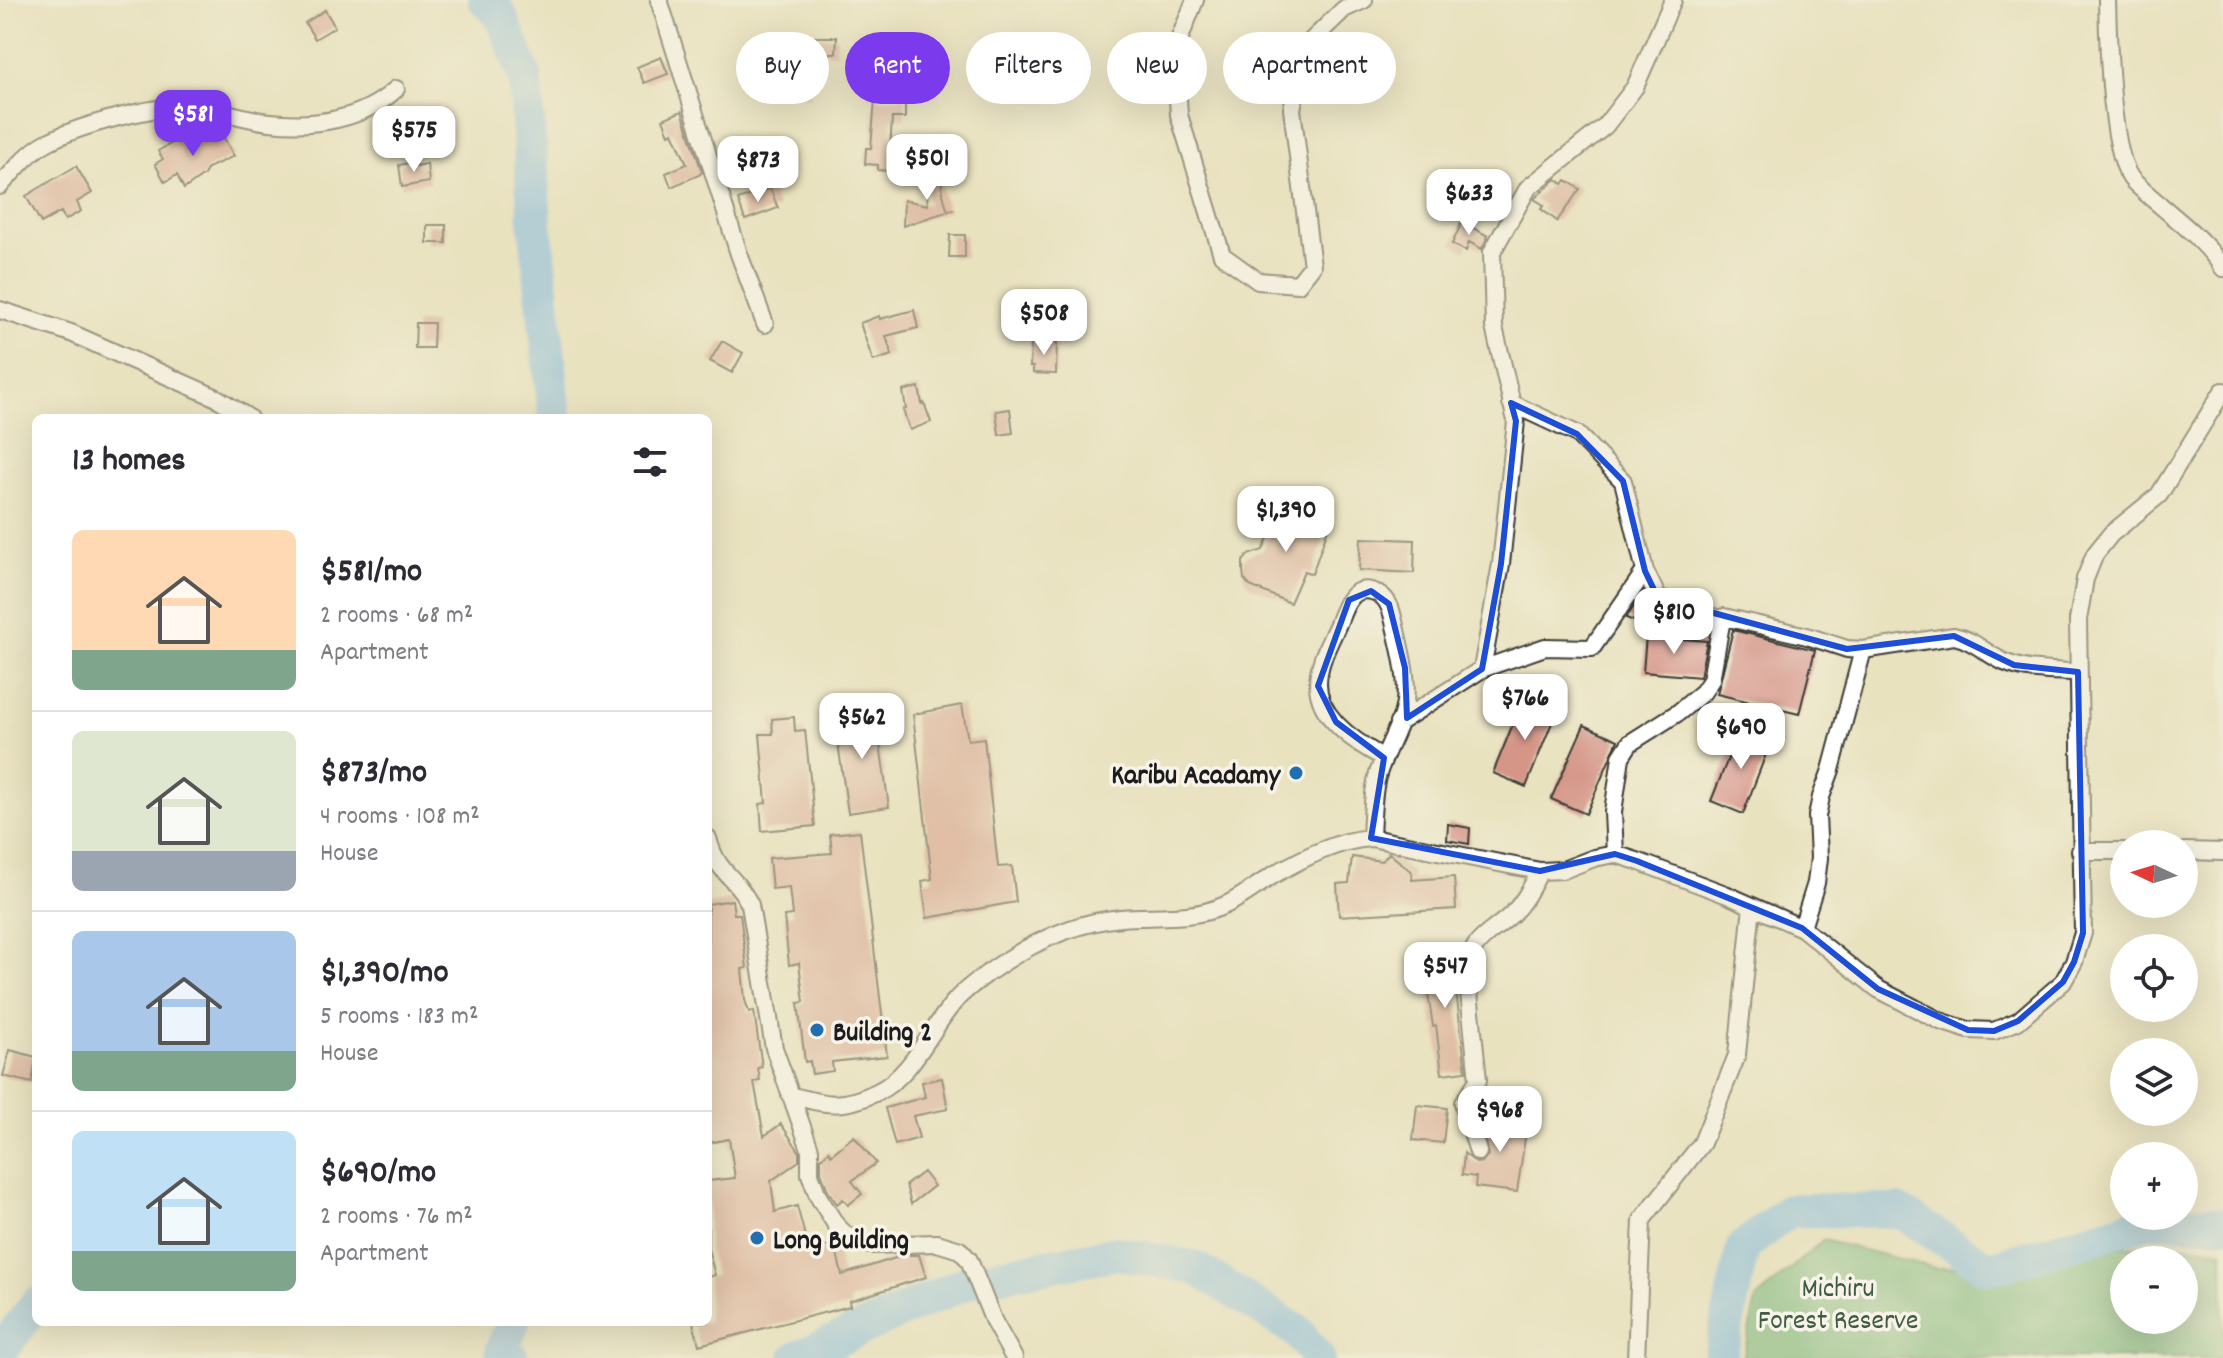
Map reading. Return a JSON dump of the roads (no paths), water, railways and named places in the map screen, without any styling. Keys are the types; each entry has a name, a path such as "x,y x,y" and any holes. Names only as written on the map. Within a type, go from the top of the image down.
{"street":[{"path":"659,0 743,266 765,324"},
{"path":"1195,0 1175,50 1179,115 1222,255 1258,281 1298,284 1312,266 1292,109 1305,47 1344,9 1364,0"},
{"path":"1482,669 1503,548 1516,421 1494,327 1492,252 1528,188 1605,126 1635,87 1673,0"},
{"path":"2107,0 2110,69 2121,160 2131,180 2194,234 2223,268"},
{"path":"0,186 43,145 70,132 141,113 192,107 272,122 308,123 345,119 386,98 396,89"},
{"path":"0,310 71,333 217,398 243,414"},
{"path":"790,1095 820,1104 841,1105 881,1091 898,1077 957,999 1023,950 1060,932 1119,918 1175,917 1221,907 1314,854 1356,839 1371,838 1540,871 1563,870 1615,854 1802,928 1878,989 1940,1021 1968,1030 1994,1031 2018,1021 2063,982 2074,962 2083,933 2078,620 2085,579 2095,554 2111,534 2159,495 2223,391"},
{"path":"1511,403 1577,434 1623,481 1645,571 1658,598 1722,620"},
{"path":"1398,723 1482,669 1545,647 1592,648 1645,571"},
{"path":"1371,838 1376,780 1398,723 1406,694 1405,668 1389,604 1371,591 1359,592 1349,600 1339,621 1321,664 1318,686 1323,704 1336,722 1357,743 1384,758"},
{"path":"1615,854 1613,812 1621,757 1630,743 1679,712 1703,692 1711,680 1722,620 1728,616 1847,649 1863,650 1954,636 1968,639 2002,661 2014,665 2033,670 2078,672"},
{"path":"1802,928 1816,883 1819,858 1817,816 1821,797 1863,650"},
{"path":"2080,851 2110,851"},
{"path":"2198,851 2223,852"},
{"path":"712,852 715,862 743,892 750,905 774,1048 810,1149 812,1182 836,1225 846,1235 870,1245 949,1245 960,1250 969,1260 994,1322 1014,1358"},
{"path":"1478,1152 1463,1103 1478,1080 1468,958 1478,940 1526,898 1540,871"},
{"path":"1636,1358 1642,1220 1702,1143 1737,1055 1752,906"}],"waterway":[{"path":"485,0 500,14 525,76 535,222 555,414"},
{"path":"1720,1358 1743,1247 1790,1210 1899,1211 1986,1267 2152,1220 2223,1224"},
{"path":"796,1358 972,1280 1117,1253 1196,1268 1297,1331 1318,1358"},
{"path":"0,1352 32,1309"},
{"path":"511,1326 502,1350 512,1358"}],"place":[{"name":"Karibu Acadamy","path":"1296,773"},
{"name":"Building 2","path":"817,1030"},
{"name":"Long Building","path":"757,1238"}],"park label":[{"name":"Michiru Forest Reserve","path":"1838,1302"}]}
